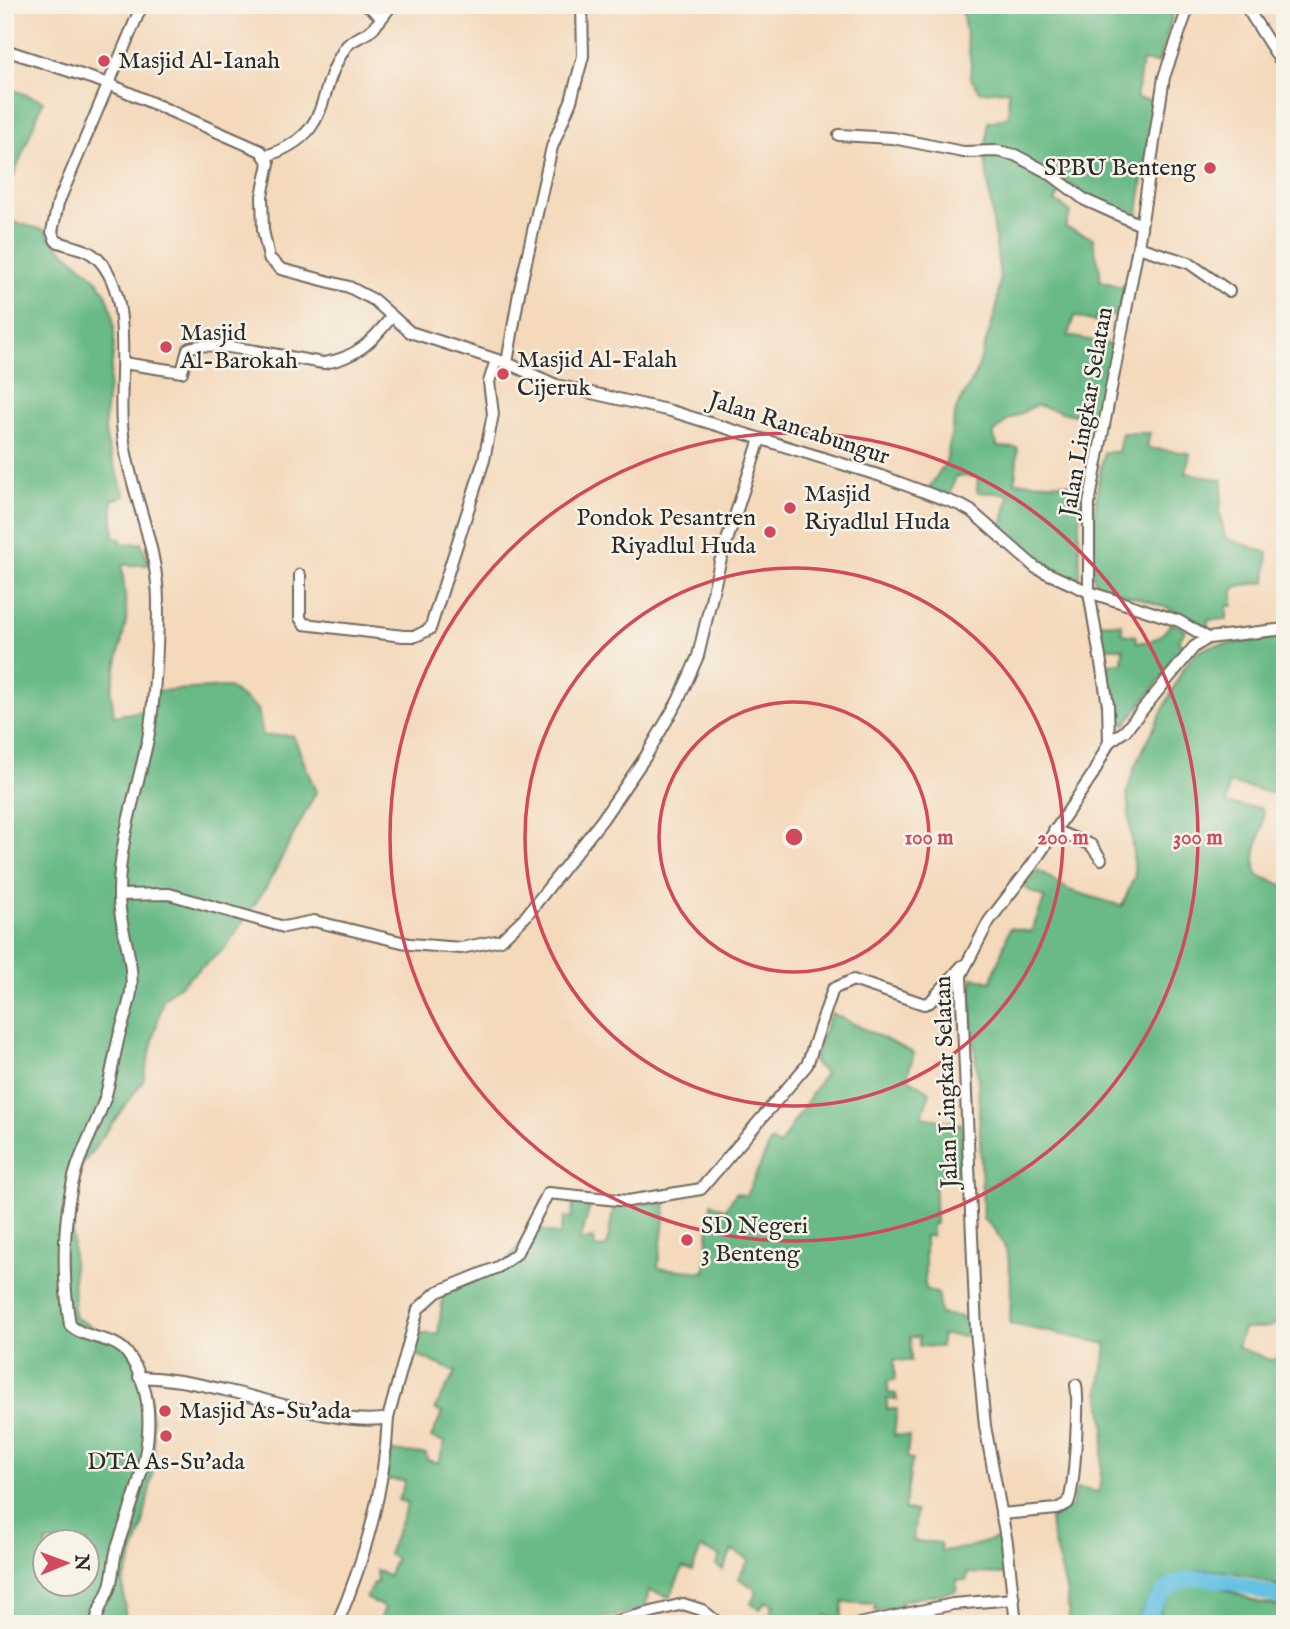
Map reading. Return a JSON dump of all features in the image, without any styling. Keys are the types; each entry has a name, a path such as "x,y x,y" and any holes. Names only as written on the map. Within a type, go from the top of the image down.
{"street":[{"path":"96,1624 96,1614 110,1588 116,1549 141,1476 149,1419 139,1377 121,1347 79,1332 70,1325 67,1299 68,1224 76,1170 105,1099 131,993 130,963 118,895 131,802 148,736 158,604 156,571 149,535 125,453 122,423 123,363 117,298 109,275 97,258 80,247 56,241 52,232 66,181 142,5"},
{"path":"367,5 382,17"},
{"path":"5,50 109,84 255,148 266,156 288,149 301,139 326,100 344,50 350,41 372,29 392,5"},
{"path":"300,575 300,618 304,624 403,636 416,636 430,629 484,460 493,414 489,382 502,361 552,147 579,74 583,56 582,5"},
{"name":"Jalan Lingkar Selatan","path":"1016,1624 1001,1514 985,1426 976,1331 968,1077 961,995 964,964 989,921 1100,764 1109,742 1108,705 1089,592 1087,540 1092,482 1138,247 1164,77 1189,5"},
{"path":"1245,5 1285,68"},
{"path":"839,135 894,138 963,152 997,151 1015,155 1049,173 1097,206 1141,225"},
{"name":"Jalan Rancabungur","path":"266,156 268,167 262,220 269,258 281,269 349,287 374,300 410,332 502,361 556,385 671,411 881,476 960,505 971,511 1036,568 1089,592 1162,614 1208,638"},
{"path":"1138,247 1189,263 1229,291"},
{"path":"123,363 182,372 186,352 194,345 232,348 324,363 367,347 392,316"},
{"path":"118,895 169,894 284,927 314,921 410,944 461,948 501,940 526,916 602,820 646,756 678,701 698,656 720,562 760,439"},
{"path":"1109,742 1125,731 1155,698 1181,659 1208,638 1285,629"},
{"path":"1054,830 1091,845 1101,859"},
{"path":"337,1624 370,1525 387,1448 388,1418 418,1309 438,1292 498,1267 516,1254 548,1193 628,1201 701,1189 807,1065 832,989 853,980 924,1004 930,1002 964,964"},
{"path":"139,1377 223,1389 304,1410 365,1419 388,1418"},
{"path":"1001,1514 1057,1509 1068,1503 1073,1487 1078,1408 1076,1385"},
{"path":"859,1624 953,1604 1014,1599"},
{"path":"605,1624 683,1604 702,1610 720,1624"}],"green space":[{"path":"961,5 1176,5 1158,63 1142,61 1136,98 1154,101 1137,220 1085,195 1065,182 1055,201 1071,212 1065,227 1093,238 1100,281 1125,288 1118,317 1099,312 1095,322 1074,316 1068,336 1114,345 1097,421 1036,405 1006,421 993,434 998,447 1018,448 1015,482 1083,484 1079,522 1080,578 1046,568 1001,532 1009,494 977,492 978,477 956,476 949,496 929,488 946,462 956,409 976,373 996,311 1000,278 985,159 988,122 1009,117 1008,90 980,92 970,77 971,64"},
{"path":"5,87 43,101 5,198"},
{"path":"5,220 45,230 104,290 113,317 114,349 105,429 125,496 112,500 114,538 121,539 121,544 141,543 150,565 122,565 127,617 111,691 114,716 154,709 155,691 228,687 258,709 263,736 293,735 316,792 267,886 226,947 163,999 143,1081 82,1165 72,1199 74,1317 128,1346 150,1396 155,1461 142,1529 123,1584 126,1624 5,1624"},
{"path":"1122,433 1150,433 1147,448 1190,453 1186,473 1223,480 1220,513 1225,538 1268,553 1266,582 1238,586 1233,590 1233,606 1227,606 1227,619 1208,620 1208,629 1167,608 1103,590 1094,577 1092,542 1104,452 1118,452"},
{"path":"1101,623 1122,624 1122,634 1136,636 1137,643 1157,638 1171,623 1186,630 1178,641 1184,648 1125,725 1115,715 1107,664 1122,663 1123,648 1102,648"},
{"path":"1285,636 1285,796 1229,783 1226,804 1262,808 1263,825 1255,856 1257,875 1285,886 1285,1319 1270,1327 1243,1329 1237,1347 1269,1360 1279,1359 1285,1369 1285,1590 1241,1574 1198,1570 1179,1575 1162,1584 1147,1601 1136,1624 1068,1624 1067,1595 1053,1541 1050,1513 1070,1508 1077,1488 1099,1492 1105,1427 1099,1390 1107,1344 1010,1324 1011,1281 1007,1253 994,1229 983,1219 978,1078 970,1003 973,977 991,982 1010,928 1031,932 1045,898 1024,888 1038,870 1069,890 1122,906 1135,875 1127,793 1134,768 1183,669 1194,654 1211,646"},
{"path":"831,1013 914,1053 907,1077 930,1092 922,1117 962,1124 960,1179 934,1178 936,1224 932,1224 932,1236 925,1236 925,1289 938,1294 940,1314 970,1318 972,1336 941,1335 941,1347 919,1346 919,1337 910,1337 911,1361 894,1360 895,1380 888,1381 888,1393 896,1394 897,1400 887,1399 887,1409 897,1409 894,1435 909,1436 907,1458 913,1459 908,1474 904,1510 916,1511 913,1541 940,1543 941,1551 966,1548 998,1538 1004,1574 967,1573 967,1580 957,1580 956,1591 901,1601 902,1607 875,1611 875,1604 843,1602 841,1619 825,1615 822,1624 764,1624 774,1605 766,1601 760,1609 751,1604 757,1590 738,1578 749,1560 732,1550 723,1570 716,1565 720,1556 701,1548 692,1571 683,1567 670,1597 649,1590 645,1609 581,1624 378,1624 385,1608 366,1598 373,1583 377,1583 376,1570 388,1576 396,1559 388,1554 408,1503 398,1500 405,1481 385,1479 391,1451 426,1454 427,1460 438,1463 445,1442 431,1438 442,1413 434,1409 456,1372 410,1352 416,1332 438,1335 443,1294 498,1271 534,1228 560,1235 564,1217 571,1218 574,1199 592,1200 580,1241 594,1239 595,1248 607,1247 614,1204 666,1203 658,1268 705,1272 711,1203 725,1210 736,1193 746,1196 771,1141 779,1146 825,1073 813,1062"},
{"path":"1204,1581 1260,1603 1285,1607 1285,1624 1154,1624 1162,1606 1172,1594 1185,1586"}],"waterway":[{"path":"1285,1338 1285,1355"},
{"path":"1145,1624 1156,1601 1170,1587 1186,1580 1204,1578 1224,1581 1285,1599"}],"place":[{"name":"Masjid Al-Ianah","path":"104,61"},
{"name":"SPBU Benteng","path":"1210,168"},
{"name":"Masjid Al-Barokah","path":"166,347"},
{"name":"Masjid Al-Falah Cijeruk","path":"503,374"},
{"name":"Masjid Riyadlul Huda","path":"790,508"},
{"name":"Pondok Pesantren Riyadlul Huda","path":"770,532"},
{"name":"SD Negeri 3 Benteng","path":"687,1240"},
{"name":"Masjid As-Su'ada","path":"165,1411"},
{"name":"DTA As-Su'ada","path":"166,1436"}]}
